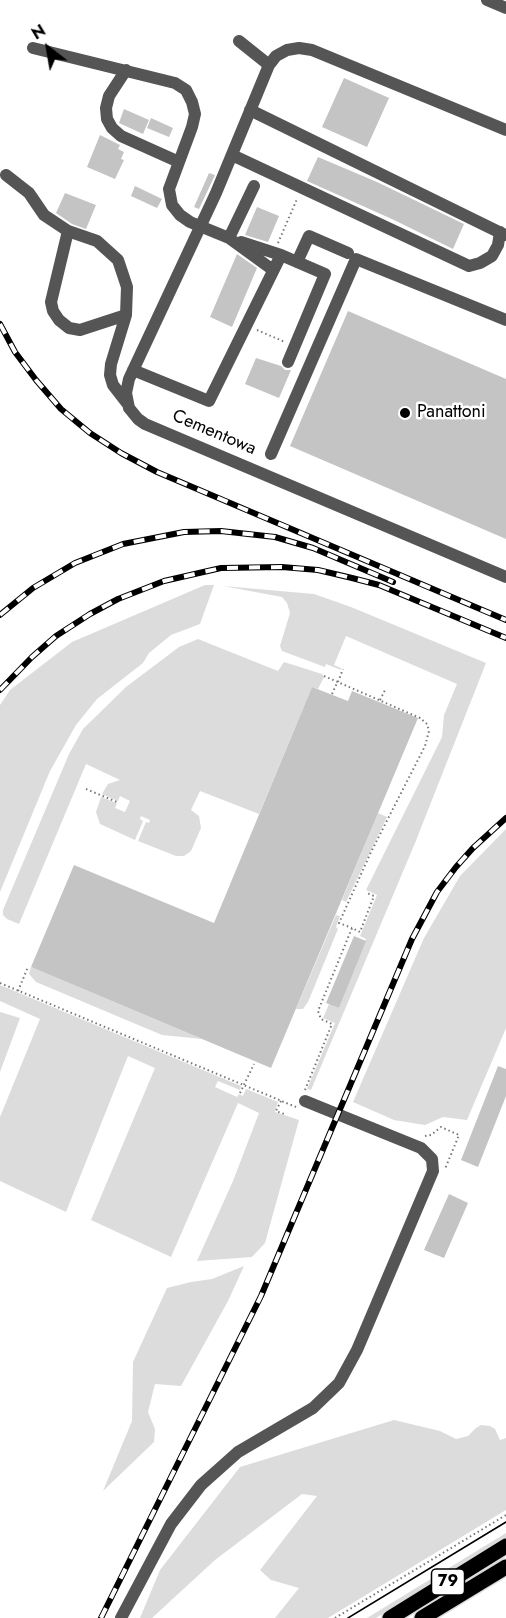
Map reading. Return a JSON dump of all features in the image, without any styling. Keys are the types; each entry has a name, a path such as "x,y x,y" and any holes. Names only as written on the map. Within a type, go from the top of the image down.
{"main road":[{"name":"79","path":"390,1618 506,1546"},
{"name":"79","path":"422,1618 506,1567"}],"lane":[{"path":"487,0 506,8"},
{"path":"239,41 269,65"},
{"path":"33,48 176,83 186,90 195,114 169,189 172,205 190,222 325,274 288,362"},
{"path":"127,403 127,386 133,370 216,193 269,65 276,56 287,50 299,48 312,50 506,130"},
{"path":"126,70 109,96 106,108 107,119 112,128 121,136 179,162"},
{"path":"232,155 470,266 492,256 503,234 250,110"},
{"path":"6,175 29,193 44,215 68,231 97,241 118,260 127,287 126,315 80,330 69,328 59,320 53,311 51,302 68,231"},
{"path":"229,238 254,186"},
{"path":"297,262 309,236 348,253"},
{"path":"229,238 273,270"},
{"path":"133,370 209,401 273,270 278,254"},
{"path":"271,454 356,259 506,320"},
{"name":"Cementowa","path":"126,315 111,364 110,375 113,385 133,413 145,423 506,577"},
{"path":"121,1618 171,1524 201,1485 225,1462 246,1447 313,1408 339,1383 357,1350 433,1172 432,1159 421,1148 304,1100"}],"path":[{"path":"278,254 302,188"},
{"path":"246,325 295,346"},
{"path":"332,694 344,669"},
{"path":"324,676 423,719 428,727 429,735 339,922 360,932 374,896 367,893"},
{"path":"380,700 386,688"},
{"path":"86,789 117,802"},
{"path":"0,983 281,1101 304,1100 305,1090 332,1024 321,1019 318,1011 352,928"},
{"path":"18,991 28,967"},
{"path":"240,1094 254,1064"},
{"path":"281,1101 276,1111 284,1114"},
{"path":"424,1136 430,1135 441,1127 459,1135 443,1174"},
{"path":"335,1618 506,1515"}],"shaded area":[{"path":"205,585 214,585 200,624 171,635 149,653 143,663 97,699 76,725 50,771 0,892 0,705 10,690 72,642"},
{"path":"223,586 314,594 486,663 415,843 311,1090 307,1089 335,1023 323,1018 329,1004 339,1008 366,939 360,936 377,895 366,890 442,737 444,715 457,684 346,636 334,665 341,670 326,664 325,667 282,651 280,646 290,613 282,597"},
{"path":"198,639 278,671 284,662 322,674 324,677 318,689 312,687 259,814 200,791 191,810 199,816 201,828 191,851 184,856 176,856 138,841 146,822 149,823 150,820 141,816 140,819 143,821 135,840 100,824 96,812 101,797 117,803 115,808 125,812 130,801 120,796 118,801 102,794 108,784 120,780 86,764 19,924 7,919 3,915 3,910 69,754 83,729 126,687 179,647"},
{"path":"378,813 387,817 346,902 342,900"},
{"path":"506,829 506,1028 467,1120 443,1117 425,1125 394,1120 353,1102 424,938 460,876"},
{"path":"336,915 340,916 336,927 338,929 308,1002 303,1009 296,1009"},
{"path":"31,967 202,1039 162,1035 36,982 29,974"},
{"path":"0,985 241,1086 240,1090 218,1081 215,1087 237,1097 239,1094 243,1096 246,1089 278,1102 275,1112 299,1120 265,1243 252,1257 197,1261 233,1181 259,1113 238,1103 171,1257 91,1220 155,1068 128,1056 66,1212 0,1181 0,1117 40,1019 0,1001"},
{"path":"0,1012 20,1018 0,1072"},
{"path":"244,1266 228,1301 181,1386 155,1384 148,1412 155,1429 154,1442 103,1491 132,1421 133,1362 167,1288 212,1279"},
{"path":"394,1420 440,1431 456,1439 468,1436 481,1425 495,1429 500,1440 506,1438 506,1510 328,1618 275,1618 299,1588 271,1580 260,1570 317,1496 302,1494 215,1560 152,1618 140,1618 160,1570 240,1467"},
{"path":"506,1533 506,1538 376,1618 367,1618"}],"building":[{"path":"344,78 389,98 367,147 322,127"},
{"path":"124,109 149,120 143,134 119,123"},
{"path":"151,118 173,128 169,137 147,128"},
{"path":"100,135 120,145 118,149 124,152 121,159 124,160 115,179 87,167"},
{"path":"318,157 377,182 464,224 453,249 307,181"},
{"path":"209,173 215,175 199,209 194,207"},
{"path":"135,186 162,199 157,208 131,196"},
{"path":"65,193 96,205 86,229 72,224 56,213"},
{"path":"257,207 279,216 268,242 245,235"},
{"path":"237,254 257,268 232,327 210,317"},
{"name":"Panattoni","path":"348,311 506,379 506,539 290,446"},
{"path":"256,358 281,366 285,370 291,370 279,398 245,384"},
{"path":"312,687 348,701 352,691 418,718 271,1068 31,967 74,865 214,923"},
{"path":"354,936 366,941 339,1008 326,1003"},
{"path":"498,1066 506,1069 506,1096 478,1167 461,1160"},
{"path":"449,1194 468,1203 444,1258 424,1250"}],"tram line":[{"path":"348,1618 506,1522"}],"railway":[{"path":"0,324 15,352 61,409 90,433 121,453 157,472 506,620"},
{"path":"0,615 33,588 75,563 123,544 184,532 221,531 275,537 313,548 393,582"},
{"path":"0,690 56,636 90,614 118,599 164,581 221,568 282,567 318,570 352,578 379,585 506,638"},
{"path":"101,1618 261,1296 412,939 437,892 456,867 506,818"}],"place":[{"name":"Panattoni","path":"405,413"}]}
